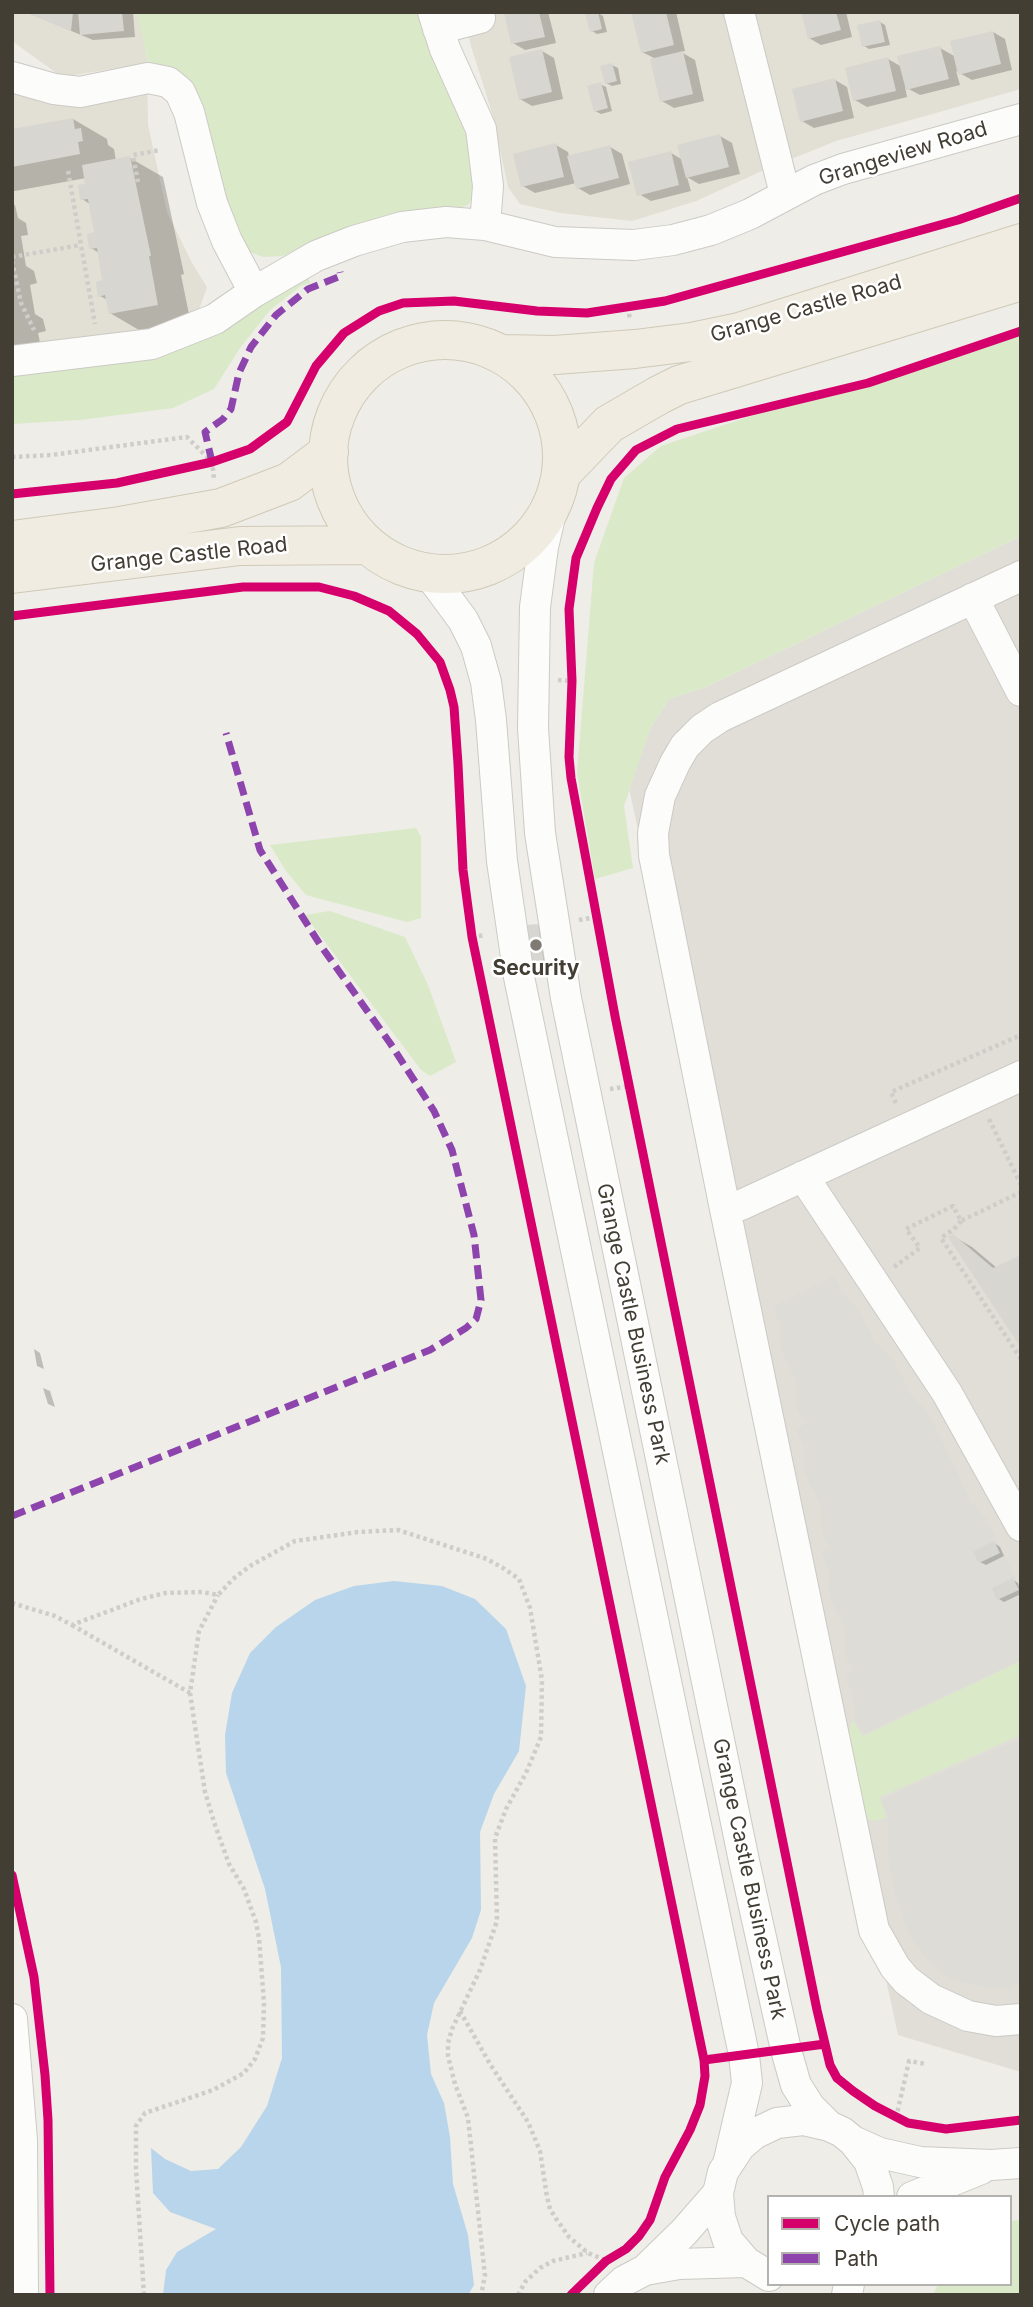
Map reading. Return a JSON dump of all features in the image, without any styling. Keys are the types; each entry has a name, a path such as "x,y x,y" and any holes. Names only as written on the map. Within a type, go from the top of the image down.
{"main road":[{"name":"Grange Castle Road","path":"502,354 555,355 625,350 715,337 1021,243"},
{"name":"Grange Castle Road","path":"557,489 561,443 554,414 536,383 502,354 465,341 443,339 422,342 399,348 379,359 349,388 332,421 329,452 333,486 349,521 367,545 393,563 429,574 457,574 478,570 510,555 530,538 557,489 609,424 659,394 1021,281"},
{"name":"Grange Castle Road","path":"12,540 107,528 221,508 289,482 329,452"},
{"name":"Grange Castle Road","path":"12,574 240,546 367,545"}],"street":[{"path":"739,12 785,194"},
{"path":"480,18 436,21 481,129 488,186 485,225"},
{"path":"12,78 54,89 80,92 148,78 167,82 180,92 189,112 212,203 227,241 254,292"},
{"name":"Grangeview Road","path":"12,361 152,344 215,319 302,263 354,240 402,227 446,222 485,225 555,242 635,245 673,240 711,230 750,214 785,194 843,169 1021,119"},
{"name":"Grange Castle Business Park","path":"557,489 543,547 535,607 533,716 540,833 566,998 744,1861 786,2050 796,2085 810,2107 841,2134 880,2153 920,2162 991,2165 1021,2163"},
{"name":"Grange Castle Business Park","path":"429,574 463,620 475,646 486,682 502,861 519,977 744,2055 747,2083 729,2160 718,2193"},
{"path":"1021,576 720,717 702,729 685,746 660,796 653,833 654,855 725,1209 874,1930 895,1967 906,1980 931,1999 968,2016 996,2021 1021,2020"},
{"path":"973,598 1021,691"},
{"path":"725,1209 741,1205 1021,1076"},
{"path":"803,1176 947,1393 1021,1526"},
{"path":"12,2019 22,2140 23,2295"},
{"path":"729,2160 754,2134 777,2123 803,2120 841,2134 869,2161 879,2195"},
{"name":"Grange Castle Business Park","path":"917,2195 991,2165"},
{"path":"602,2282 624,2281 643,2271 684,2232 718,2193"},
{"path":"718,2193 720,2217 728,2241 767,2277"},
{"path":"643,2271 679,2264 767,2278"}],"path":[{"path":"138,183 133,155 160,150"},
{"path":"68,171 97,335"},
{"path":"38,340 20,303 12,259 82,245"},
{"path":"614,309 640,305"},
{"path":"12,457 51,455 187,438 212,462 215,485"},
{"path":"199,465 225,458"},
{"path":"571,669 571,694"},
{"path":"595,913 598,929"},
{"path":"470,925 474,949"},
{"path":"909,1128 891,1093 1021,1035"},
{"path":"627,1074 632,1099"},
{"path":"984,1109 1021,1185"},
{"path":"1021,1192 961,1221 954,1230 941,1238 1021,1359"},
{"path":"887,1272 920,1248 906,1229 953,1206 961,1221"},
{"path":"144,2295 136,2126 141,2117 153,2109 213,2090 244,2073 255,2059 263,2038 260,1938 244,1889 229,1864 205,1792 190,1693 199,1632 218,1595 233,1579 250,1566 295,1541 358,1532 398,1530 487,1559 519,1579 530,1608 542,1680 541,1737 495,1838 497,1921 480,1970 448,2043 448,2056 468,2118 485,2276 481,2295"},
{"path":"72,1625 138,1600 165,1593 202,1592 218,1595"},
{"path":"12,1603 55,1616 190,1693"},
{"path":"460,2011 528,2122 540,2151 550,2209 569,2237 588,2253 606,2261"},
{"path":"896,2118 909,2061 926,2064"},
{"path":"886,2112 908,2123"},
{"path":"602,2282 606,2261 626,2249 643,2271"},
{"path":"518,2295 525,2282 540,2268 553,2261 588,2253"}],"shaded area":[{"path":"12,12 192,12 145,51 148,63 62,77 12,41"},
{"path":"463,12 1021,12 1021,89 836,141 696,201 632,221 561,213 520,204 508,187 493,116"},
{"path":"12,62 24,64 37,76 62,89 147,72 148,125 167,212 207,287 199,310 154,329 12,350"},
{"path":"1021,536 1021,2072 898,2035 629,788 650,729 669,699 706,687"},
{"path":"834,1276 842,1292 859,1311 876,1344 895,1362 911,1395 929,1414 971,1502 987,1520 1021,1589 1021,1660 863,1734 855,1718 852,1691 844,1675 853,1671 845,1654 845,1629 829,1596 829,1569 821,1553 829,1548 821,1531 821,1505 804,1472 804,1446 796,1429 805,1424 797,1408 796,1382 781,1349 780,1323 772,1307"},
{"path":"1021,1738 1021,1983 1009,1988 993,1989 951,1979 931,1964 915,1944 896,1898 888,1855 888,1816 881,1800"}],"green space":[{"path":"137,12 422,12 471,144 476,192 468,205 454,211 372,221 331,233 283,256 263,257 250,252 237,233 164,68 148,63"},
{"path":"307,274 310,283 301,286 270,310 240,348 214,389 173,408 80,420 12,424 12,372 89,364"},
{"path":"1021,332 1021,536 706,687 669,699 650,729 624,806 633,868 595,879 577,773 594,563 624,478 661,446 805,398"},
{"path":"416,828 421,837 421,918 407,922 306,895 286,871 270,845"},
{"path":"330,911 405,937 428,985 456,1062 430,1076 421,1070 305,915"},
{"path":"1021,1661 1021,1735 880,1797 886,1818 875,1821 866,1819 849,1732 852,1719 863,1736"},
{"path":"1021,2220 1021,2295 933,2295 937,2286 1012,2286 1012,2221"}],"water":[{"path":"394,1581 442,1586 475,1599 506,1629 526,1686 519,1751 494,1794 480,1832 481,1910 472,1938 434,2003 427,2035 431,2074 444,2103 450,2137 453,2184 468,2235 474,2285 468,2295 163,2295 166,2270 177,2252 216,2229 170,2212 153,2193 151,2148 165,2159 191,2171 218,2169 241,2147 267,2106 282,2058 281,1967 265,1889 226,1773 225,1735 232,1693 250,1653 276,1627 315,1600 354,1586"}],"building":[{"path":"26,12 73,12 71,31 54,24"},
{"path":"78,12 122,12 124,31 80,35"},
{"path":"504,12 539,12 545,37 511,44"},
{"path":"598,12 602,29 590,32 585,14"},
{"path":"631,12 666,12 674,45 641,53"},
{"path":"801,12 836,12 841,30 808,39"},
{"path":"880,20 885,42 862,47 857,25"},
{"path":"993,31 1001,64 958,75 950,41"},
{"path":"940,46 949,79 906,90 897,56"},
{"path":"542,49 552,92 519,100 509,57"},
{"path":"683,51 693,94 660,102 650,59"},
{"path":"888,57 896,91 853,101 845,68"},
{"path":"612,63 617,81 605,84 600,66"},
{"path":"835,78 843,111 800,122 792,89"},
{"path":"601,82 608,108 594,112 587,86"},
{"path":"73,118 75,129 81,128 83,141 78,142 80,154 12,167 12,129"},
{"path":"720,134 729,167 686,178 677,145"},
{"path":"556,143 564,177 521,187 513,154"},
{"path":"610,145 619,178 576,189 567,156"},
{"path":"671,151 679,185 637,196 628,162"},
{"path":"130,156 151,256 158,305 109,314 105,295 98,297 96,282 102,280 97,248 89,249 87,234 94,232 88,199 80,200 78,185 85,184 82,165"},
{"name":"Security","path":"538,924 544,965 533,967 527,925"},
{"path":"953,1234 993,1268 1021,1255 1021,1348 948,1237"},
{"path":"994,1541 1000,1553 979,1563 973,1552"},
{"path":"1013,1578 1019,1590 997,1600 992,1588"}],"marked path":[{"path":"212,462 205,432 223,419 231,409 239,373 251,347 276,315 308,289 341,276 340,272"},
{"path":"12,1516 430,1350 476,1319 481,1300 474,1235 452,1150 434,1111 390,1043 321,946 260,850 226,733"}],"cycle path":[{"path":"12,494 117,483 212,462 250,449 287,422 316,366 344,333 379,311 403,303 454,301 537,311 587,313 665,301 958,220 1021,198"},
{"path":"1021,331 868,383 677,429 636,450 611,479 597,508 576,558 569,609 572,681 569,757 571,778 615,1016 830,2065 837,2078 853,2091 908,2123 946,2129 1021,2120"},
{"path":"12,616 243,587 319,587 354,596 389,611 417,634 440,662 450,690 454,707 463,870 472,937 704,2060 705,2076 700,2105 665,2177 650,2220 626,2249 606,2261 571,2295"},
{"path":"12,1875 34,1977 45,2075 50,2295"},
{"path":"704,2060 825,2044"}],"place":[{"name":"Security","path":"536,945"}]}
